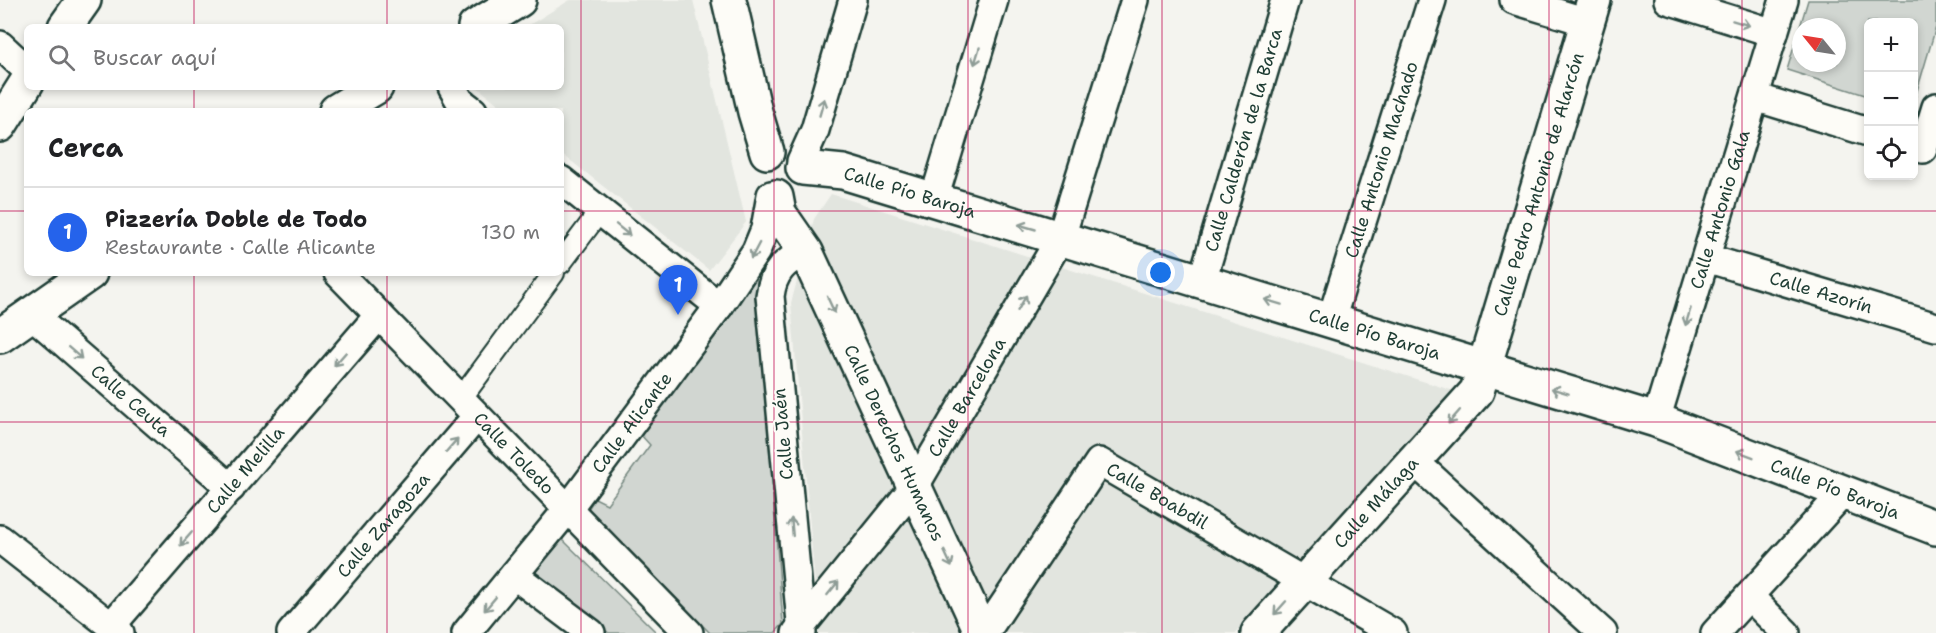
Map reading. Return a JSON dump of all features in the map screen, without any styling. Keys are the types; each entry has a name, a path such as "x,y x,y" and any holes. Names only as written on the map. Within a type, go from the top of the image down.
{"street":[{"path":"67,24 84,0"},
{"path":"480,24 519,0"},
{"path":"729,0 755,112 767,152"},
{"name":"Calle Alicante","path":"466,633 567,510 719,306 756,251 815,130 853,0"},
{"path":"934,199 994,0"},
{"name":"Calle Barcelona","path":"800,631 915,486 1061,237 1135,0"},
{"name":"Calle Calderón de la Barca","path":"1202,280 1285,0"},
{"name":"Calle Antonio Machado","path":"1331,320 1432,0"},
{"path":"1514,0 1590,11"},
{"path":"1668,0 1774,33"},
{"name":"Calle Antonio Gala","path":"1656,420 1784,0"},
{"name":"Calle Pedro Antonio de Alarcón","path":"1484,368 1590,11"},
{"path":"0,45 24,67"},
{"path":"0,125 24,87"},
{"path":"341,108 371,90"},
{"path":"454,90 460,101 469,108"},
{"path":"1755,97 1864,130"},
{"path":"1924,149 1936,107"},
{"name":"Calle Pío Baroja","path":"767,152 782,148 789,150 789,183 843,172 1061,237 1656,420 1936,528"},
{"name":"Calle Derechos Humanos","path":"767,152 757,163 755,171 759,186 789,183 779,213 806,252 984,633"},
{"path":"564,182 719,306"},
{"path":"564,259 600,211"},
{"name":"Calle Jaén","path":"800,631 770,296 772,280 777,270 806,252"},
{"name":"Calle Azorín","path":"1706,258 1936,327"},
{"path":"0,336 86,276"},
{"name":"Calle Toledo","path":"341,276 689,633"},
{"path":"469,408 552,276"},
{"name":"Calle Ceuta","path":"31,314 231,488"},
{"name":"Calle Melilla","path":"116,629 231,488 379,315"},
{"name":"Calle Málaga","path":"1258,633 1477,391 1484,368"},
{"name":"Calle Zaragoza","path":"291,633 469,408"},
{"name":"Calle Boabdil","path":"984,633 1099,462 1303,583 1393,633"},
{"path":"1415,462 1603,633"},
{"path":"1715,633 1844,492"},
{"path":"0,539 116,629"},
{"path":"514,575 591,633"},
{"path":"1749,596 1786,633"}],"shaded area":[{"path":"570,0 693,0 746,222 709,270 564,155 564,108 503,108 481,90 564,90 564,24 531,24"},
{"path":"1808,0 1936,0 1936,27 1918,88 1918,18 1864,18 1864,95 1793,72 1846,72 1846,18 1803,18"},
{"path":"1792,53 1792,72 1787,70"},
{"path":"831,194 1457,392 1236,633 819,633 791,303 814,219"},
{"path":"756,274 783,624 775,633 710,633 588,509 595,498 607,504 650,445 640,434"},
{"path":"561,538 657,633 609,633 531,575"}],"place":[{"name":"Pizzería Doble de Todo","path":"678,315"}]}
